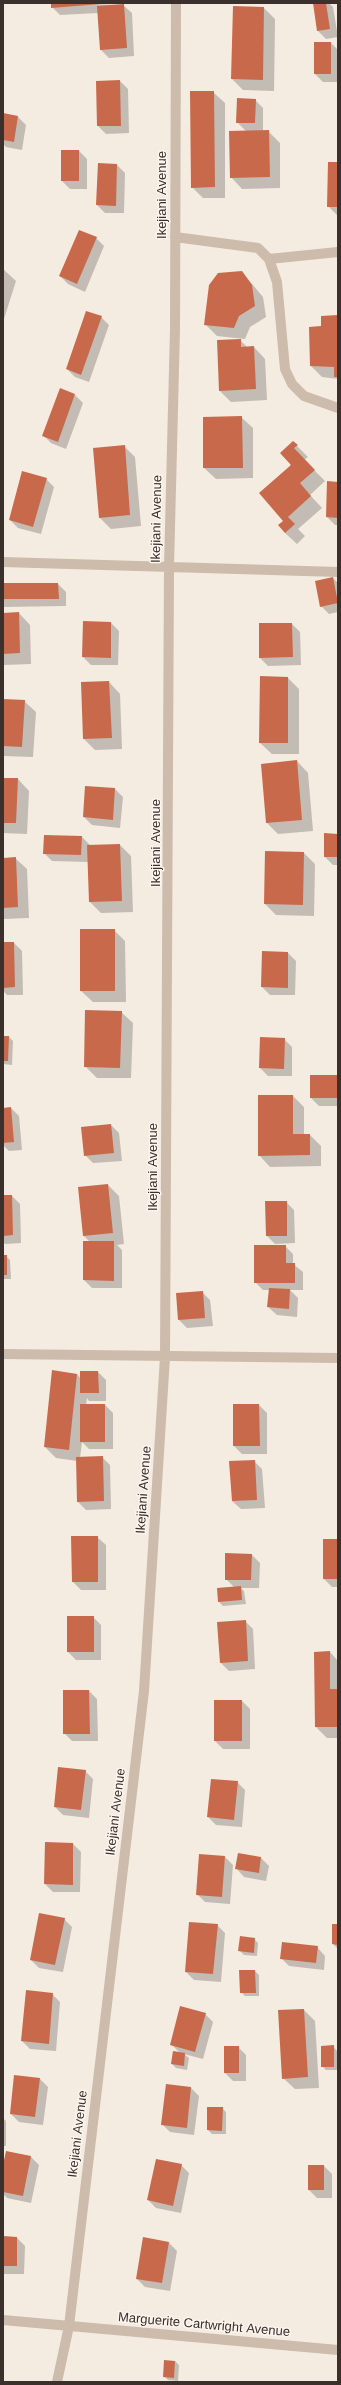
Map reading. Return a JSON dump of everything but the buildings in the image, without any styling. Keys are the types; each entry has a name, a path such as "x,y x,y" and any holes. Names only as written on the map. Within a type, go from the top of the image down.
{"street":[{"name":"Ikejiani Avenue","path":"57,2382 69,2326 144,1691 165,1357 169,567 175,329 176,3"},
{"path":"175,237 258,248 269,259 277,282 285,369 292,384 304,396 338,408"},
{"path":"269,259 338,252"},
{"path":"3,562 338,572"},
{"path":"3,1354 338,1358"},
{"name":"Marguerite Cartwright Avenue","path":"3,2320 338,2350"}]}
